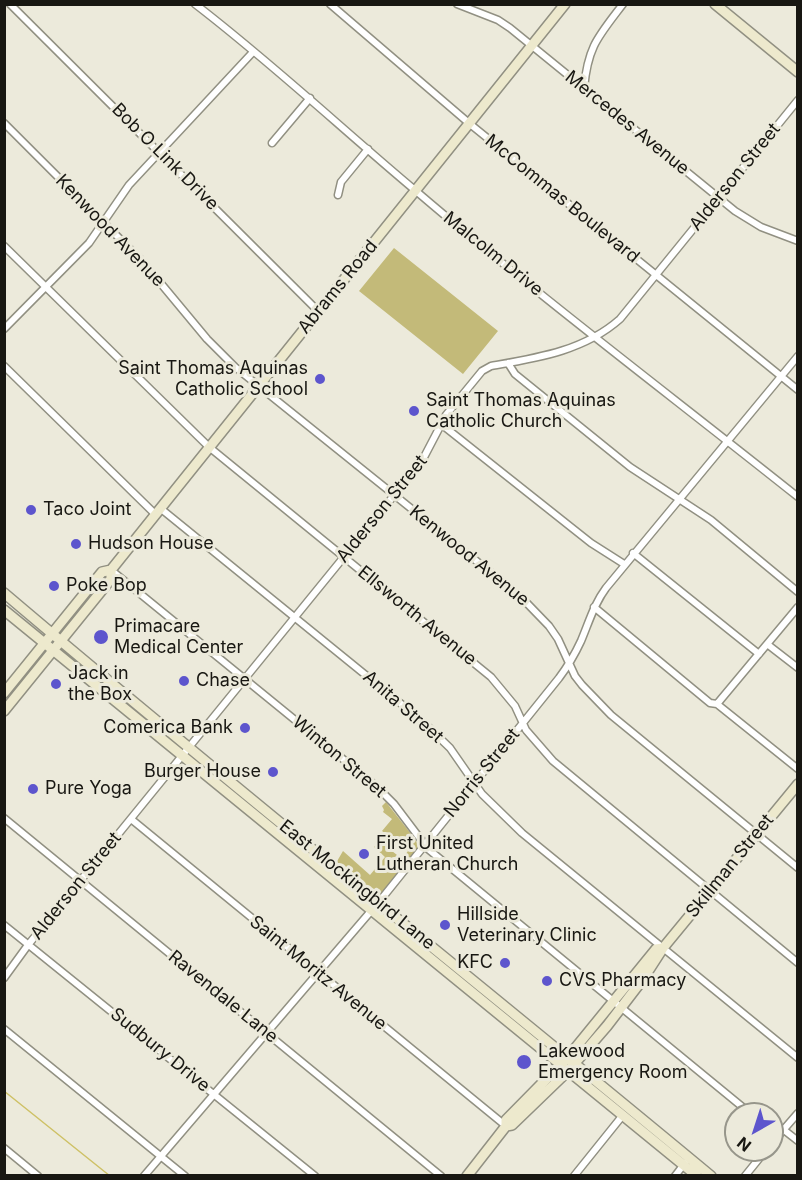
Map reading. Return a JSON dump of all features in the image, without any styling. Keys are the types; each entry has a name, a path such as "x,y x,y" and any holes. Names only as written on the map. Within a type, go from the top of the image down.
{"main road":[{"name":"Abrams Road","path":"4,711 111,579 111,570 565,4"},
{"path":"716,4 798,72"},
{"name":"Abrams Road","path":"4,693 102,572 111,570"},
{"name":"East Mockingbird Lane","path":"4,593 166,729 187,752"},
{"name":"East Mockingbird Lane","path":"4,610 128,712 187,752 495,1004 572,1060 630,1107 686,1161 697,1176"},
{"path":"128,712 137,712 150,722 166,729"},
{"name":"Skillman Street","path":"467,1176 506,1126 506,1120 572,1060 617,1004 656,949 663,948 798,784"},
{"name":"East Mockingbird Lane","path":"495,1004 564,1068 622,1115 711,1176"},
{"path":"622,1115 630,1107"}],"street":[{"name":"Bob O Link Drive","path":"10,4 318,310"},
{"name":"Malcolm Drive","path":"195,4 310,98 416,191 595,337 798,497"},
{"name":"McCommas Boulevard","path":"330,4 470,124 798,390"},
{"name":"Mercedes Avenue","path":"457,4 498,20 718,198 761,227 798,241"},
{"path":"473,12 479,4"},
{"path":"584,88 588,56 592,46 623,4"},
{"path":"4,329 76,256 104,223 129,185 254,52"},
{"path":"272,143 310,98"},
{"name":"Alderson Street","path":"4,978 28,945 187,752 429,450 441,424 482,371 491,366 568,349 595,337 620,319 798,100"},
{"name":"Kenwood Avenue","path":"4,123 160,281 207,339 235,367 520,596 549,626 563,646 582,685 611,715 798,868"},
{"path":"338,195 341,182 368,148"},
{"name":"Ellsworth Avenue","path":"4,246 209,447 491,677 515,706 526,730 553,761 798,963"},
{"name":"Norris Street","path":"144,1176 319,973 523,723 570,664 599,597 798,356"},
{"path":"508,363 515,375 621,460 654,485 711,520 798,592"},
{"name":"Anita Street","path":"4,366 158,511 295,617 437,734 450,748 474,783 522,834 798,1058"},
{"path":"441,424 591,543 624,564"},
{"path":"633,554 759,654"},
{"name":"Winton Street","path":"111,570 376,786 394,804 424,845 736,1102"},
{"path":"594,607 710,703 717,704 798,769"},
{"path":"717,704 798,607"},
{"path":"563,646 571,647 580,643"},
{"path":"767,644 798,668"},
{"name":"Ravendale Lane","path":"4,818 441,1176"},
{"name":"Saint Moritz Avenue","path":"131,819 506,1126"},
{"name":"Sudbury Drive","path":"4,926 315,1176"},
{"path":"4,1029 185,1176"},
{"path":"798,1113 784,1130 798,1141"},
{"path":"574,1176 622,1115"},
{"path":"4,1148 38,1176"},
{"path":"675,1176 686,1161"},
{"path":"745,1176 756,1162"}],"shaded area":[{"path":"394,248 498,331 463,374 359,291"},
{"path":"386,802 419,847 382,895 376,896 336,863 343,851 370,875 385,857 374,847 377,839 402,859 408,851 382,831 392,819 383,812 382,806"}],"waterway":[{"path":"4,1091 110,1176"}],"place":[{"name":"Saint Thomas Aquinas Catholic School","path":"320,379"},
{"name":"Saint Thomas Aquinas Catholic Church","path":"414,411"},
{"name":"Taco Joint","path":"31,510"},
{"name":"Hudson House","path":"76,544"},
{"name":"Poke Bop","path":"54,586"},
{"name":"Primacare Medical Center","path":"101,637"},
{"name":"Chase","path":"184,681"},
{"name":"Jack in the Box","path":"56,684"},
{"name":"Comerica Bank","path":"245,728"},
{"name":"Burger House","path":"273,772"},
{"name":"Pure Yoga","path":"33,789"},
{"name":"First United Lutheran Church","path":"364,854"},
{"name":"Hillside Veterinary Clinic","path":"445,925"},
{"name":"KFC","path":"505,963"},
{"name":"CVS Pharmacy","path":"547,981"},
{"name":"Lakewood Emergency Room","path":"524,1062"}]}
